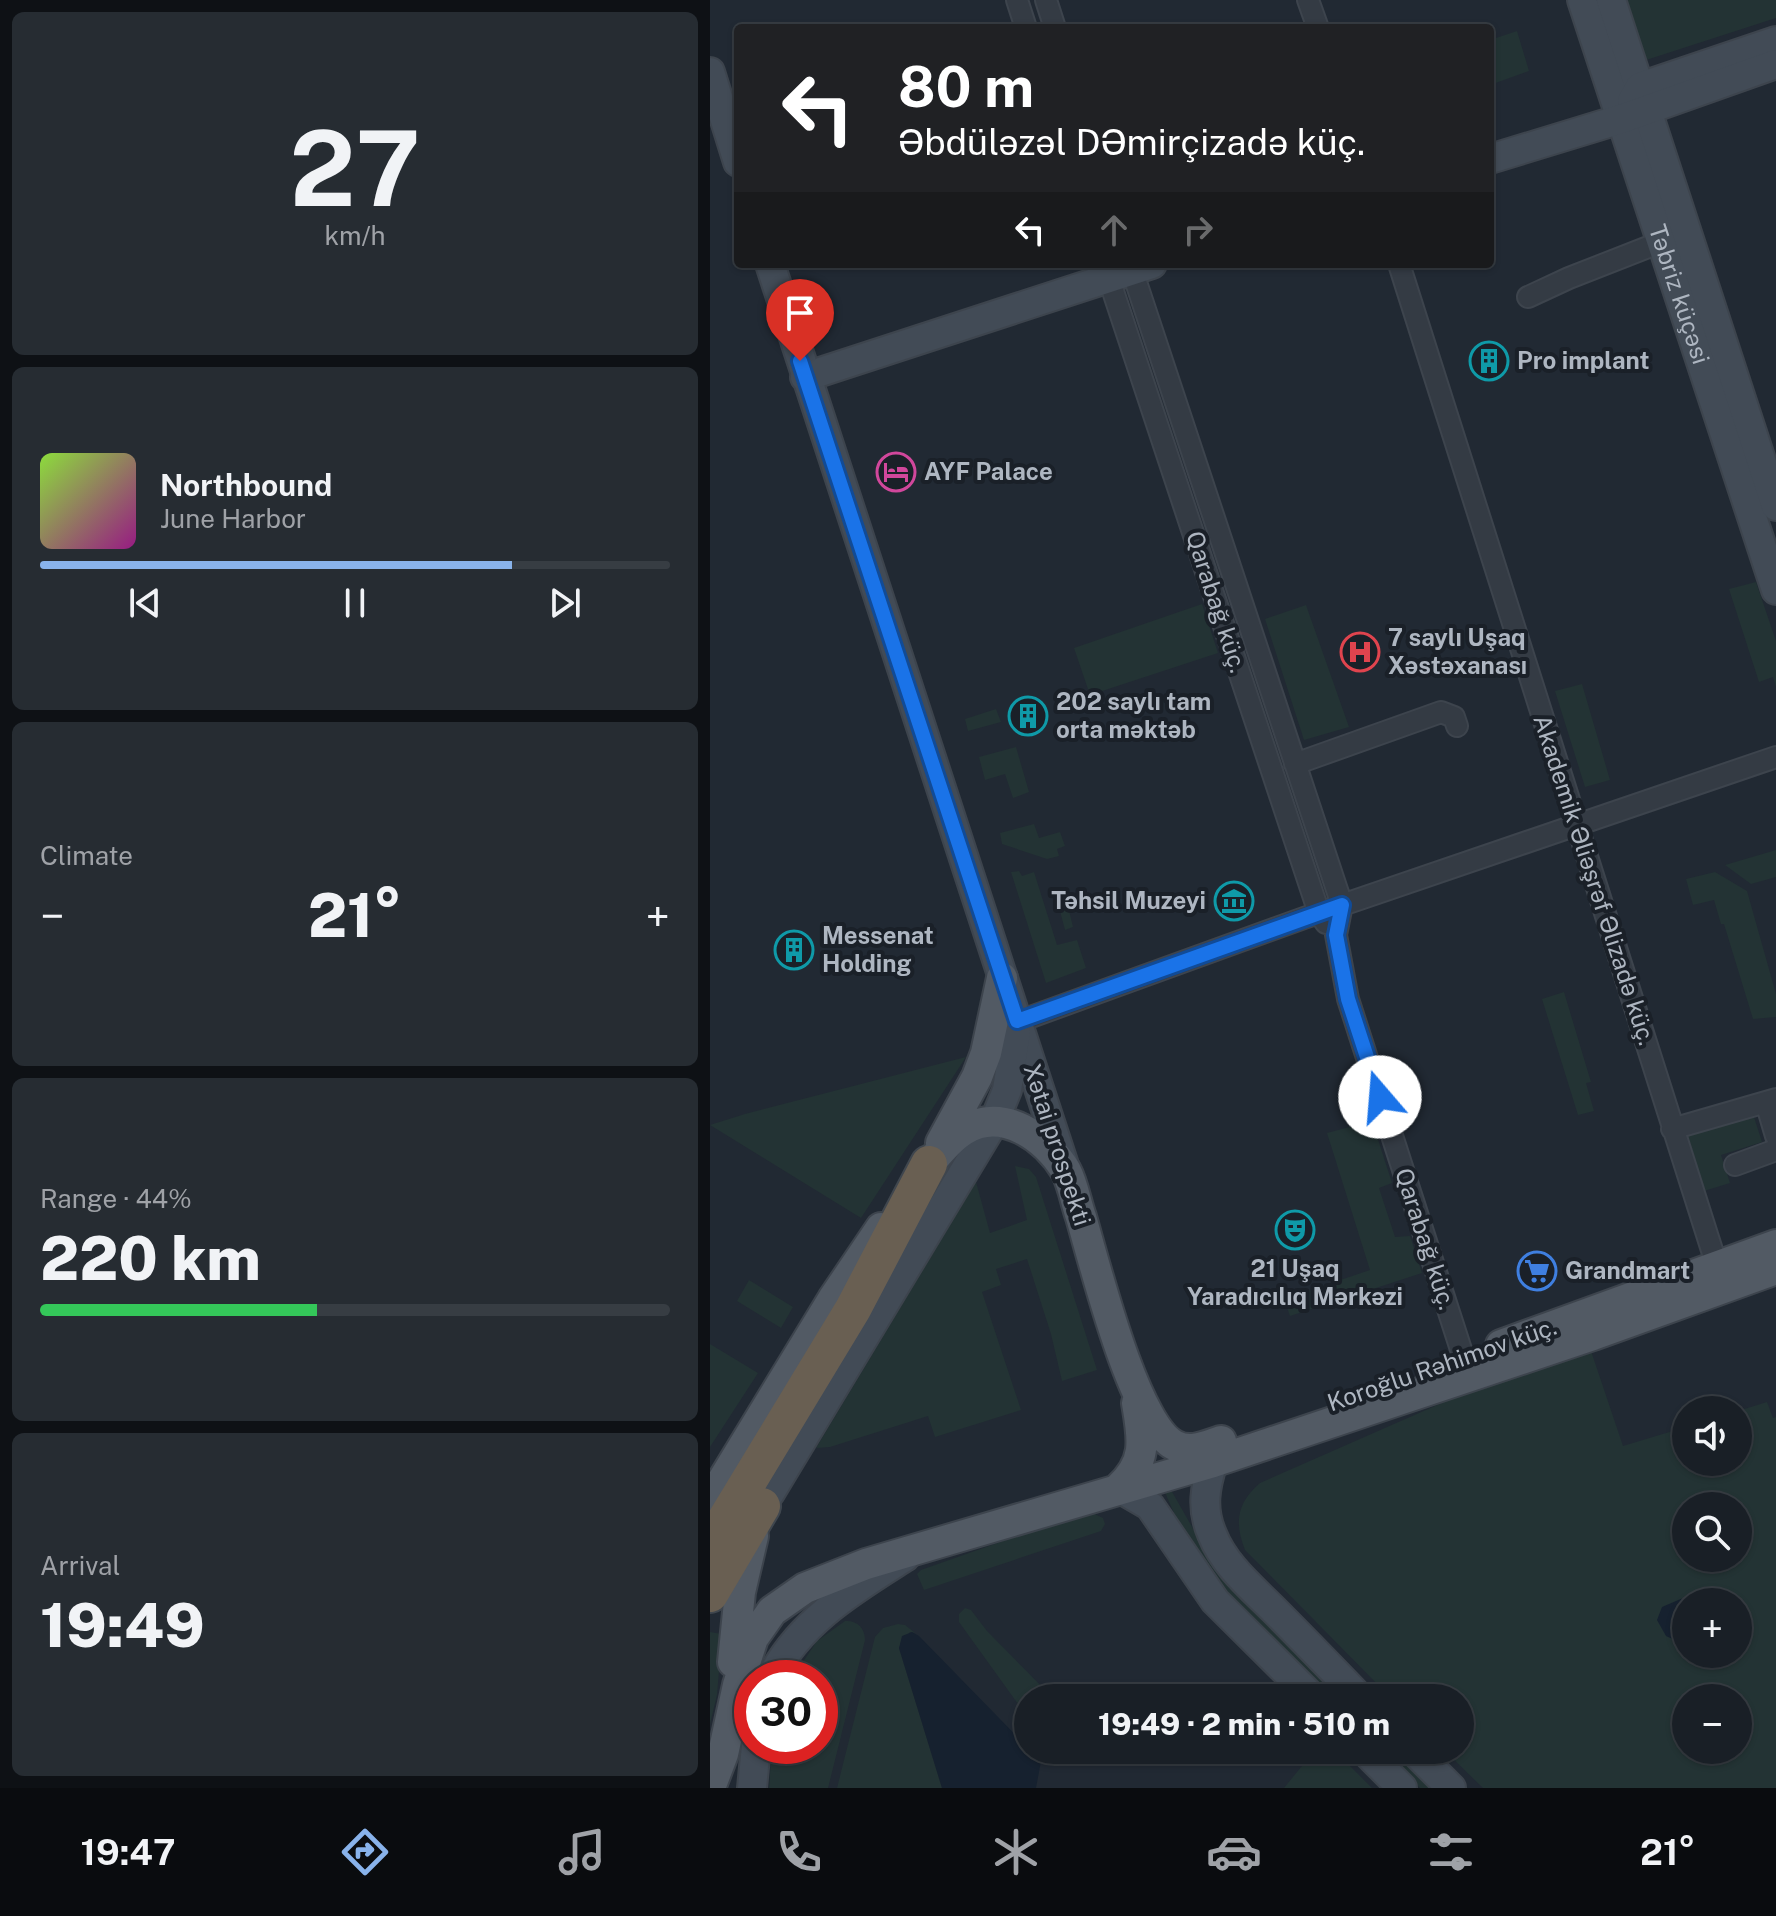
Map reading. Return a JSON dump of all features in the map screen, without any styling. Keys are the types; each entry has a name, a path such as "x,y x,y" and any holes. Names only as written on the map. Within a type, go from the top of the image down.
{"highway":[{"path":"710,1545 853,1309 929,1164"},
{"path":"710,1594 770,1493"}],"main road":[{"name":"Təbriz küçəsi","path":"1582,0 1636,105 1776,506"},
{"name":"Təbriz küçəsi","path":"1611,0 1636,105 1661,242 1776,590"},
{"path":"1636,105 1776,41"},
{"path":"1494,158 1636,105 1776,64"},
{"path":"710,72 734,149"},
{"path":"710,1788 726,1739 742,1578 748,1549 770,1493 994,1122 1007,1090 1002,978 771,268"},
{"path":"805,377 1125,268"},
{"path":"710,1501 833,1299 929,1164 1004,1026"},
{"name":"Xətai prospekti","path":"1004,1026 1067,1173 1134,1387"},
{"path":"929,1164 965,1129 994,1122 1014,1125 1040,1140 1067,1173"},
{"name":"Koroğlu Rəhimov küç.","path":"1134,1387 1162,1435 1173,1445 1195,1449 1464,1359 1776,1245"},
{"name":"Koroğlu Rəhimov küç.","path":"726,1739 753,1638 772,1611 805,1588 866,1564 1213,1462 1593,1335 1776,1269"},
{"path":"1134,1387 1142,1447 1135,1471 1119,1488 1150,1506 1215,1601 1299,1684"},
{"path":"1213,1462 1206,1485 1205,1511 1219,1548 1238,1574 1346,1684"},
{"path":"783,1660 811,1623 919,1548"},
{"path":"752,1788 754,1764"},
{"path":"1378,1764 1402,1788"},
{"path":"1427,1764 1451,1788"}],"street":[{"path":"1017,0 1025,24"},
{"path":"1046,0 1054,24"},
{"path":"1308,0 1317,24"},
{"path":"1528,297 1661,242"},
{"name":"Qarabağ küç.","path":"1125,268 1172,391 1342,905 1336,935 1348,999 1464,1359"},
{"name":"Qarabağ küç.","path":"1125,268 1133,357 1319,913 1336,935"},
{"name":"Akademik Əliəşrəf Əlizadə küç.","path":"1400,268 1717,1266"},
{"path":"1149,399 1172,391"},
{"path":"1173,472 1196,464"},
{"path":"1295,764 1441,712 1454,717 1457,726"},
{"path":"1004,1026 1319,913 1776,757"},
{"path":"1672,1129 1771,1101 1776,1136"},
{"path":"1735,1165 1776,1150"}],"shaded area":[{"path":"1621,0 1776,0 1776,18 1640,62"},
{"path":"1517,31 1529,71 1494,84 1494,39"},
{"path":"1756,582 1776,641 1776,687 1773,677 1759,682 1729,589"},
{"path":"1202,604 1218,653 1090,695 1074,648"},
{"path":"1306,605 1349,727 1304,740 1265,619"},
{"path":"1582,684 1610,780 1585,787 1555,691"},
{"path":"996,709 1001,722 968,731 965,719"},
{"path":"1016,747 1029,792 1013,798 1005,774 985,780 979,757"},
{"path":"1034,824 1039,838 1060,832 1065,846 1057,849 1059,856 1047,859 1002,844 1000,833"},
{"path":"1776,850 1776,877 1751,884 1725,865"},
{"path":"1019,871 1022,876 1034,872 1057,945 1077,940 1086,968 1046,983 1011,872"},
{"path":"1715,872 1747,891 1776,994 1776,1017 1753,1019 1714,900 1693,905 1686,879"},
{"path":"1065,894 1073,927 1065,930 1056,896"},
{"path":"1564,992 1591,1082 1586,1083 1594,1111 1578,1115 1542,999"},
{"path":"966,1057 861,1218 710,1125 745,1114"},
{"path":"1754,1117 1762,1142 1721,1155 1730,1183 1704,1191 1688,1135"},
{"path":"1372,1121 1392,1183 1379,1188 1395,1237 1410,1236 1422,1273 1290,1316 1284,1299 1370,1270 1327,1133"},
{"path":"1015,1166 1029,1169 1036,1177 1097,1370 1062,1381 1027,1259 996,1269 1001,1285 982,1292 1021,1410 935,1437 928,1416 830,1447 816,1448 976,1182 990,1233 1027,1220"},
{"path":"749,1280 793,1307 781,1328 737,1301"},
{"path":"710,1344 758,1373 710,1447"},
{"path":"1590,1348 1623,1446 1672,1431 1672,1476 1752,1476 1752,1407 1767,1402 1773,1418 1776,1417 1776,1788 1483,1788 1458,1764 1474,1764 1474,1684 1377,1684 1245,1550 1239,1531 1240,1514 1246,1498 1260,1483 1476,1388"},
{"path":"1171,1490 1199,1539 1238,1594 1327,1684 1316,1684 1236,1603 1196,1551 1165,1492"},
{"path":"1088,1511 1103,1518 1105,1524 1101,1531 924,1590 917,1574 921,1570"},
{"path":"965,1608 971,1610 987,1631 1039,1684 1014,1684 1014,1699 959,1622 959,1614"},
{"path":"845,1621 860,1626 864,1632 865,1640 838,1748 838,1660 804,1660 817,1641"},
{"path":"898,1624 915,1633 910,1632 899,1648 942,1788 837,1788 875,1637 883,1628"},
{"path":"710,1632 722,1634 717,1695 710,1724"},
{"path":"771,1764 834,1764 828,1788 769,1788"},
{"path":"1304,1764 1348,1764 1372,1788 1284,1788"},
{"path":"1396,1764 1407,1764 1432,1788 1420,1788"}],"water":[{"path":"1672,1603 1672,1639 1666,1636 1657,1620 1662,1607"},
{"path":"912,1632 919,1636 1014,1733 1014,1764 1040,1764 1036,1788 942,1788 899,1648 902,1636"}],"place":[{"name":"Pro implant","path":"1489,361"},
{"name":"AYF Palace","path":"896,472"},
{"name":"7 saylı Uşaq Xəstəxanası","path":"1360,652"},
{"name":"202 saylı tam orta məktəb","path":"1028,716"},
{"name":"Təhsil Muzeyi","path":"1234,901"},
{"name":"Messenat Holding","path":"794,950"},
{"name":"21 Uşaq Yaradıcılıq Mərkəzi","path":"1295,1230"},
{"name":"Grandmart","path":"1537,1271"}],"route":[{"path":"800,361 1017,1021 1342,905 1336,935 1348,999 1380,1097"}]}
